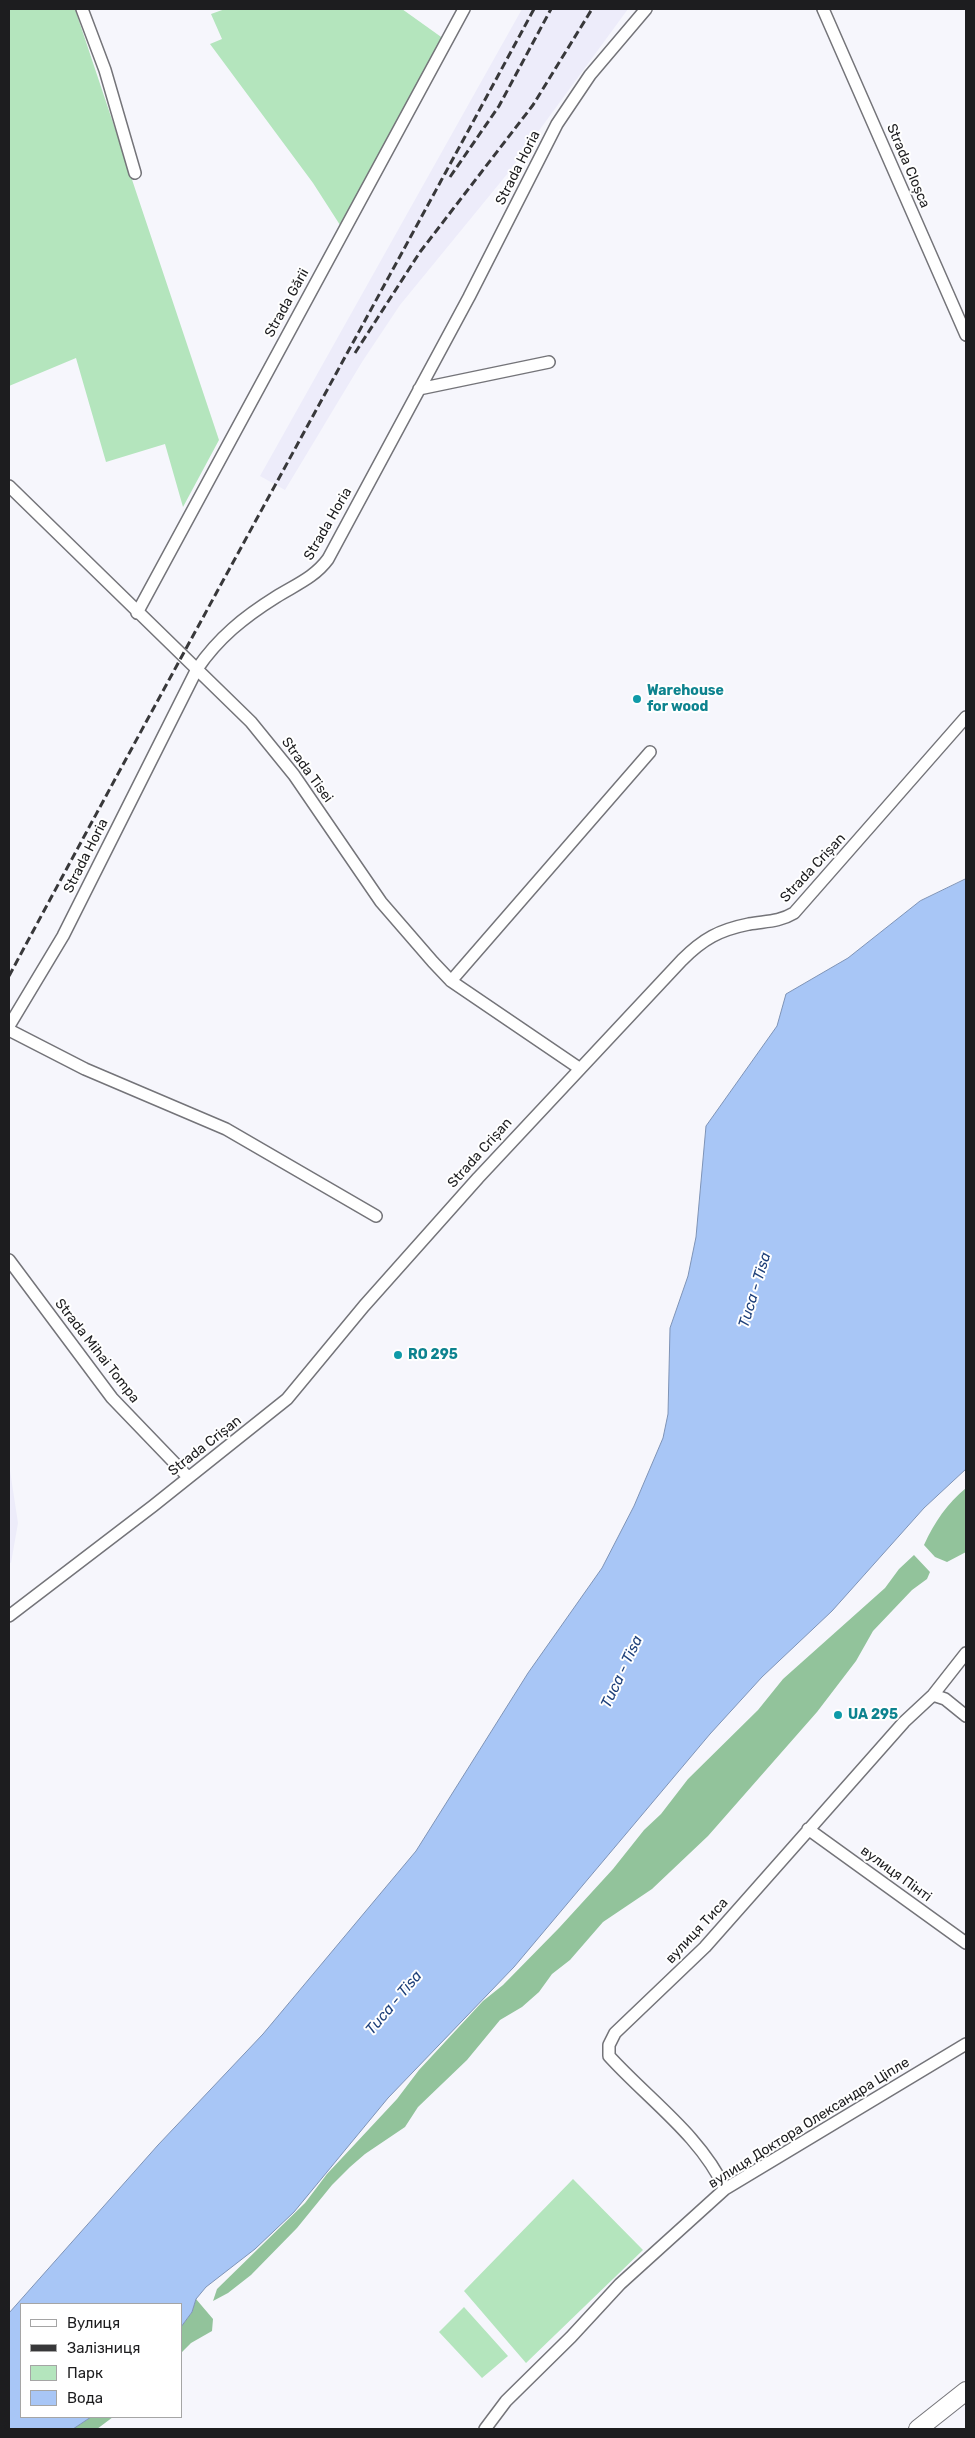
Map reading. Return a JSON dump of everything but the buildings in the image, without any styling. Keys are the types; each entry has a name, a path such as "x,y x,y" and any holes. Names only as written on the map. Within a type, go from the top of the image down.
{"main road":[{"path":"918,2429 966,2391"}],"street":[{"path":"82,9 105,70 134,173"},
{"name":"Strada Gării","path":"137,613 464,9"},
{"name":"Strada Horia","path":"9,1026 63,936 197,669 210,650 240,621 283,592 311,578 320,569 469,297 557,124 590,75 646,9"},
{"name":"Strada Cloșca","path":"823,9 966,335"},
{"path":"419,389 549,362"},
{"name":"Strada Tisei","path":"9,486 137,613 251,722 274,748 382,902 413,941 452,981 579,1068"},
{"name":"Strada Crișan","path":"9,1616 14,1605 188,1477 287,1399 389,1278 579,1068 698,944 716,933 750,924 774,922 794,913 966,717"},
{"path":"452,981 650,752"},
{"path":"9,1030 85,1069 226,1129 376,1216"},
{"name":"Strada Mihai Tompa","path":"9,1260 112,1398 188,1477"},
{"name":"вулиця Тиса","path":"725,2190 716,2171 684,2131 610,2056 608,2045 615,2033 705,1947 904,1722 933,1695 966,1653"},
{"path":"933,1695 945,1698 966,1716"},
{"name":"вулиця Пінті","path":"808,1829 966,1943"},
{"name":"вулиця Доктора Олександра Ціпле","path":"485,2429 506,2401 571,2337 620,2284 725,2190 966,2044"}],"shaded area":[{"path":"522,9 628,9 508,173 400,305 362,362 285,490 260,476"},
{"path":"9,1464 18,1523 11,1563 9,1562"}],"green space":[{"path":"9,9 75,9 219,440 183,507 165,444 106,462 76,358 9,386"},
{"path":"225,9 402,9 444,39 340,225 313,183 210,44 222,39 211,14"},
{"path":"966,1488 966,1552 947,1562 935,1557 924,1545 942,1514"},
{"path":"914,1555 930,1572 927,1579 912,1590 873,1631 856,1661 817,1712 708,1836 652,1889 603,1922 570,1960 552,1974 539,1992 522,2007 500,2020 467,2060 418,2107 405,2127 365,2154 350,2167 332,2185 297,2228 251,2275 228,2293 213,2301 217,2289 305,2203 327,2174 397,2099 419,2070 483,2001 503,1985 559,1928 613,1869 644,1830 661,1814 688,1779 758,1710 783,1679 885,1588 899,1569"},
{"path":"573,2179 643,2250 526,2363 464,2291"},
{"path":"196,2299 213,2319 212,2331 191,2343 182,2352 182,2326 192,2312"},
{"path":"464,2307 508,2356 482,2378 439,2332"},
{"path":"90,2418 112,2418 97,2429 73,2429"}],"water":[{"name":"Тиса - Tisa","path":"966,879 966,1469 924,1508 832,1611 762,1677 710,1734 514,1967 388,2098 294,2212 255,2249 206,2287 196,2299 192,2312 182,2326 182,2303 20,2303 20,2418 90,2418 73,2429 9,2429 9,2313 158,2145 263,2034 416,1851 528,1673 602,1568 634,1506 663,1438 668,1414 670,1328 688,1276 696,1237 706,1126 777,1026 786,994 848,958 920,901"}],"railway":[{"path":"9,976 534,9"},
{"path":"450,177 499,106 551,9"},
{"path":"355,353 420,252 533,105 592,9"}],"place":[{"name":"Warehouse for wood","path":"637,699"},
{"name":"RO 295","path":"398,1355"},
{"name":"UA 295","path":"838,1715"}]}
